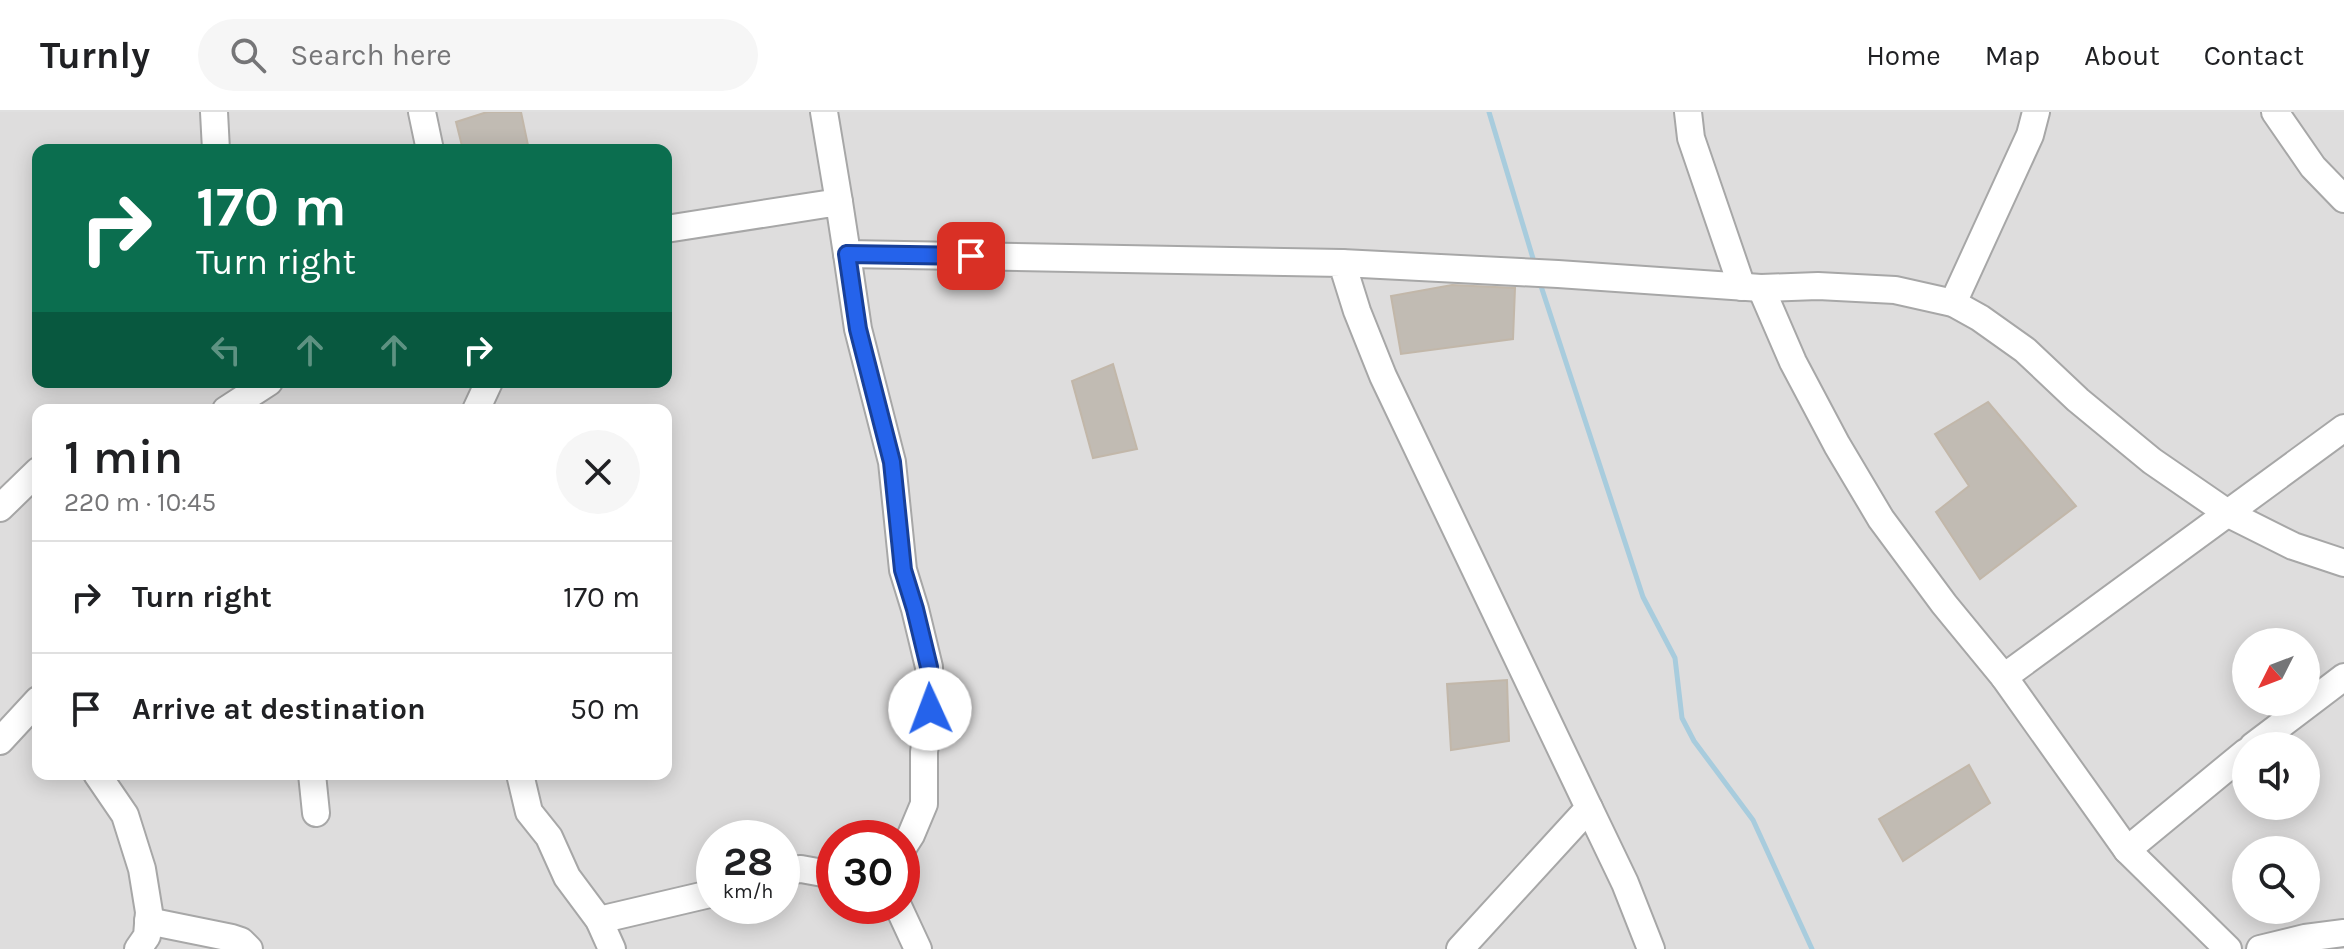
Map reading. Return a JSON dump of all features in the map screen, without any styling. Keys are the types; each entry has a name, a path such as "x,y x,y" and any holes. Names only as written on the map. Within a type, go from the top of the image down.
{"street":[{"path":"214,112 216,144"},
{"path":"422,112 429,144"},
{"path":"1688,112 1691,138 1752,288 1881,519 1944,604 2004,677 2127,850 2228,949"},
{"path":"1953,303 2030,135 2036,112"},
{"path":"2275,112 2313,167 2344,199"},
{"path":"833,114 839,202 858,329 892,462 903,570 929,667 930,709 924,752 924,804 917,820"},
{"path":"672,228 839,202"},
{"path":"847,254 1342,263 1752,288 1818,286 1895,290 1953,303 1980,318 2025,350 2078,400 2152,461 2229,514 2293,546 2344,563"},
{"path":"1342,263 1383,376 1625,883 1651,949"},
{"path":"238,404 263,391"},
{"path":"2004,677 2344,428"},
{"path":"0,508 32,477"},
{"path":"2271,732 2344,677"},
{"path":"0,741 32,706"},
{"path":"2127,850 2232,764"},
{"path":"101,780 125,815 142,869 149,912 147,936 138,949"},
{"path":"313,780 316,813"},
{"path":"521,780 529,812 549,837 567,877 599,920 612,949"},
{"path":"1460,949 1589,808"},
{"path":"599,920 696,897"},
{"path":"148,921 232,938 249,949"},
{"path":"906,924 918,949"},
{"path":"2260,949 2344,933"}],"shaded area":[{"path":"0,112 2344,112 2344,949 0,949"}],"building":[{"path":"487,112 521,112 528,144 462,144 456,122"},
{"path":"1452,285 1515,288 1513,339 1401,354 1391,296"},
{"path":"1113,364 1137,449 1093,458 1072,381"},
{"path":"1988,402 2076,506 1980,579 1936,512 1969,486 1935,434"},
{"path":"1507,680 1509,741 1451,750 1447,684"},
{"path":"1969,765 1990,803 1903,861 1879,819"}],"waterway":[{"path":"1489,112 1535,265"},
{"path":"1540,283 1643,597 1675,658 1682,718 1694,741 1753,820 1812,949"}],"route":[{"path":"930,709 929,667 903,570 892,462 858,329 847,254 971,256"}]}
